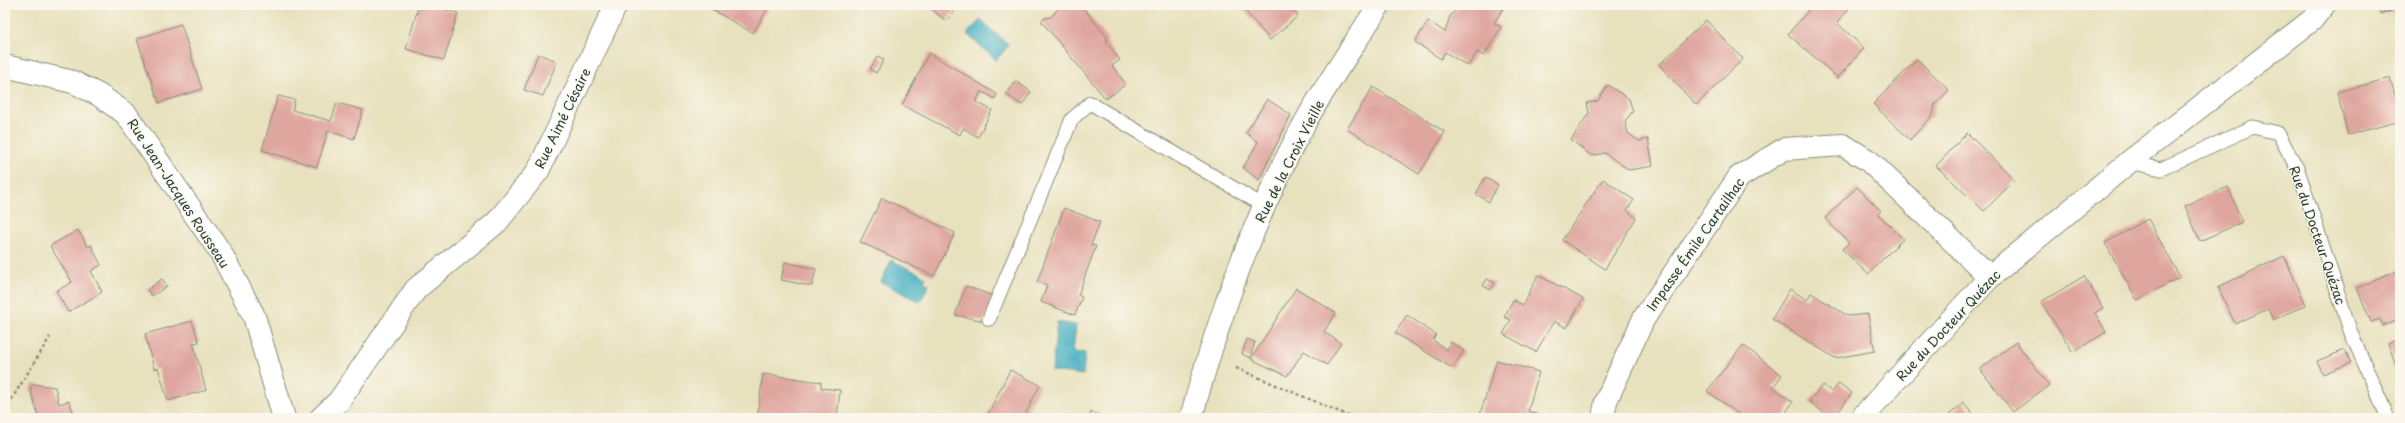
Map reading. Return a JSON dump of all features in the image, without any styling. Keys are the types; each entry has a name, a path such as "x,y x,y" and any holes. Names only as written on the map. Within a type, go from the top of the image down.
{"street":[{"name":"Rue Aimé Césaire","path":"321,418 339,401 416,288 497,222 538,171 616,5"},
{"name":"Rue de la Croix Vieille","path":"1191,418 1208,356 1264,206 1308,118 1379,5"},
{"name":"Rue du Docteur Quézac","path":"1864,415 1990,277 2129,162 2312,20 2324,5"},
{"name":"Rue Jean-Jacques Rousseau","path":"5,66 73,82 99,95 126,114 221,253 254,316 284,418"},
{"name":"Impasse Émile Cartailhac","path":"1603,418 1606,401 1644,318 1739,177 1784,149 1843,145 1869,161 1990,277"}],"lane":[{"path":"989,319 1072,119 1090,103 1264,206"},
{"name":"Rue du Docteur Quézac","path":"2129,162 2162,169 2253,127 2278,133 2298,170 2351,333 2388,418"}],"path":[{"path":"5,410 50,337"},
{"path":"1208,356 1354,418"}],"water":[{"path":"980,20 1009,45 996,60 967,34"},
{"path":"891,260 926,277 924,282 929,285 920,302 881,282"},
{"path":"1057,322 1076,325 1073,352 1085,353 1083,375 1052,371"}],"building":[{"path":"419,5 429,5 458,13 444,60 406,49"},
{"path":"704,5 770,5 753,33"},
{"path":"927,5 959,5 946,21"},
{"path":"1061,5 1081,5 1107,37 1107,43 1120,60 1112,66 1126,84 1106,99 1041,21 1045,18 1051,17"},
{"path":"1240,5 1289,5 1298,16 1270,40"},
{"path":"1461,5 1497,5 1503,9 1494,23 1501,27 1484,56 1477,52 1468,66 1445,52 1441,59 1415,42 1428,21 1445,32 1450,16"},
{"path":"1813,5 1852,5 1837,23 1864,48 1838,78 1788,34"},
{"path":"2378,5 2398,5 2399,9 2380,14"},
{"path":"1706,20 1743,59 1696,105 1659,65"},
{"path":"181,24 202,89 159,103 137,39"},
{"path":"929,53 997,94 995,99 981,91 976,102 992,110 978,137 963,128 960,135 902,105"},
{"path":"538,54 557,61 543,96 524,90"},
{"path":"878,56 884,60 876,73 870,69"},
{"path":"1917,59 1949,90 1935,104 1933,115 1910,140 1873,104"},
{"path":"2390,78 2395,95 2400,94 2400,121 2348,135 2337,92"},
{"path":"1016,81 1031,92 1022,105 1006,94"},
{"path":"1608,85 1629,99 1633,111 1625,121 1628,133 1639,141 1648,139 1653,166 1629,170 1605,153 1592,156 1571,140 1589,113 1587,103 1598,101"},
{"path":"1373,87 1445,132 1419,174 1347,129"},
{"path":"278,96 295,100 292,110 331,121 337,103 363,110 354,139 328,131 317,167 262,150"},
{"path":"1267,99 1291,115 1259,180 1243,168 1258,142 1246,133"},
{"path":"1967,133 2015,180 1984,211 1936,166"},
{"path":"1485,177 1498,185 1489,202 1476,194"},
{"path":"1603,179 1634,200 1627,210 1636,218 1605,269 1562,240"},
{"path":"1857,187 1881,211 1878,214 1903,239 1868,274 1842,249 1849,243 1825,218"},
{"path":"2228,187 2242,222 2200,241 2185,206"},
{"path":"882,198 955,233 934,276 860,242"},
{"path":"1064,208 1100,222 1091,245 1096,246 1078,295 1082,297 1075,315 1041,302 1047,285 1037,282"},
{"path":"2148,219 2180,277 2137,300 2105,243"},
{"path":"78,230 88,247 91,245 101,265 91,271 102,292 68,312 56,291 72,282 50,246"},
{"path":"2284,256 2306,305 2273,320 2268,309 2235,324 2218,287"},
{"path":"785,262 816,269 812,286 781,280"},
{"path":"2400,270 2400,319 2383,326 2380,319 2371,322 2357,288"},
{"path":"1538,275 1583,299 1567,328 1554,321 1536,352 1503,334 1511,320 1504,317 1513,300 1523,305"},
{"path":"2084,276 2103,308 2095,313 2106,332 2073,352 2041,302"},
{"path":"162,279 167,286 152,296 147,290"},
{"path":"1487,279 1495,283 1491,290 1483,286"},
{"path":"966,286 993,296 984,321 955,315"},
{"path":"1296,288 1336,313 1324,332 1341,343 1327,365 1304,351 1287,376 1251,359"},
{"path":"1790,289 1807,300 1811,293 1848,316 1868,314 1875,351 1835,358 1772,319"},
{"path":"1407,315 1436,335 1433,340 1447,350 1451,342 1464,351 1452,368 1395,333"},
{"path":"192,321 199,342 193,343 206,390 168,401 158,368 154,369 145,334"},
{"path":"1247,339 1255,342 1250,358 1242,354"},
{"path":"2400,339 2400,377 2388,343"},
{"path":"2016,342 2049,385 2013,412 1980,369"},
{"path":"1743,345 1782,375 1773,387 1793,402 1782,418 1744,418 1707,391"},
{"path":"2345,350 2351,363 2323,374 2317,361"},
{"path":"1497,360 1539,372 1528,411 1539,415 1538,416 1542,418 1479,418"},
{"path":"1010,370 1040,385 1026,413 1036,418 986,418"},
{"path":"763,374 821,382 821,388 840,390 837,418 757,418"},
{"path":"1839,383 1852,393 1834,418 1830,418 1809,401 1823,385 1832,392"},
{"path":"33,384 55,387 59,404 69,401 75,418 39,418 30,389"},
{"path":"1963,402 1977,418 1945,418 1960,406"},
{"path":"1091,412 1106,418 1089,418"}]}
